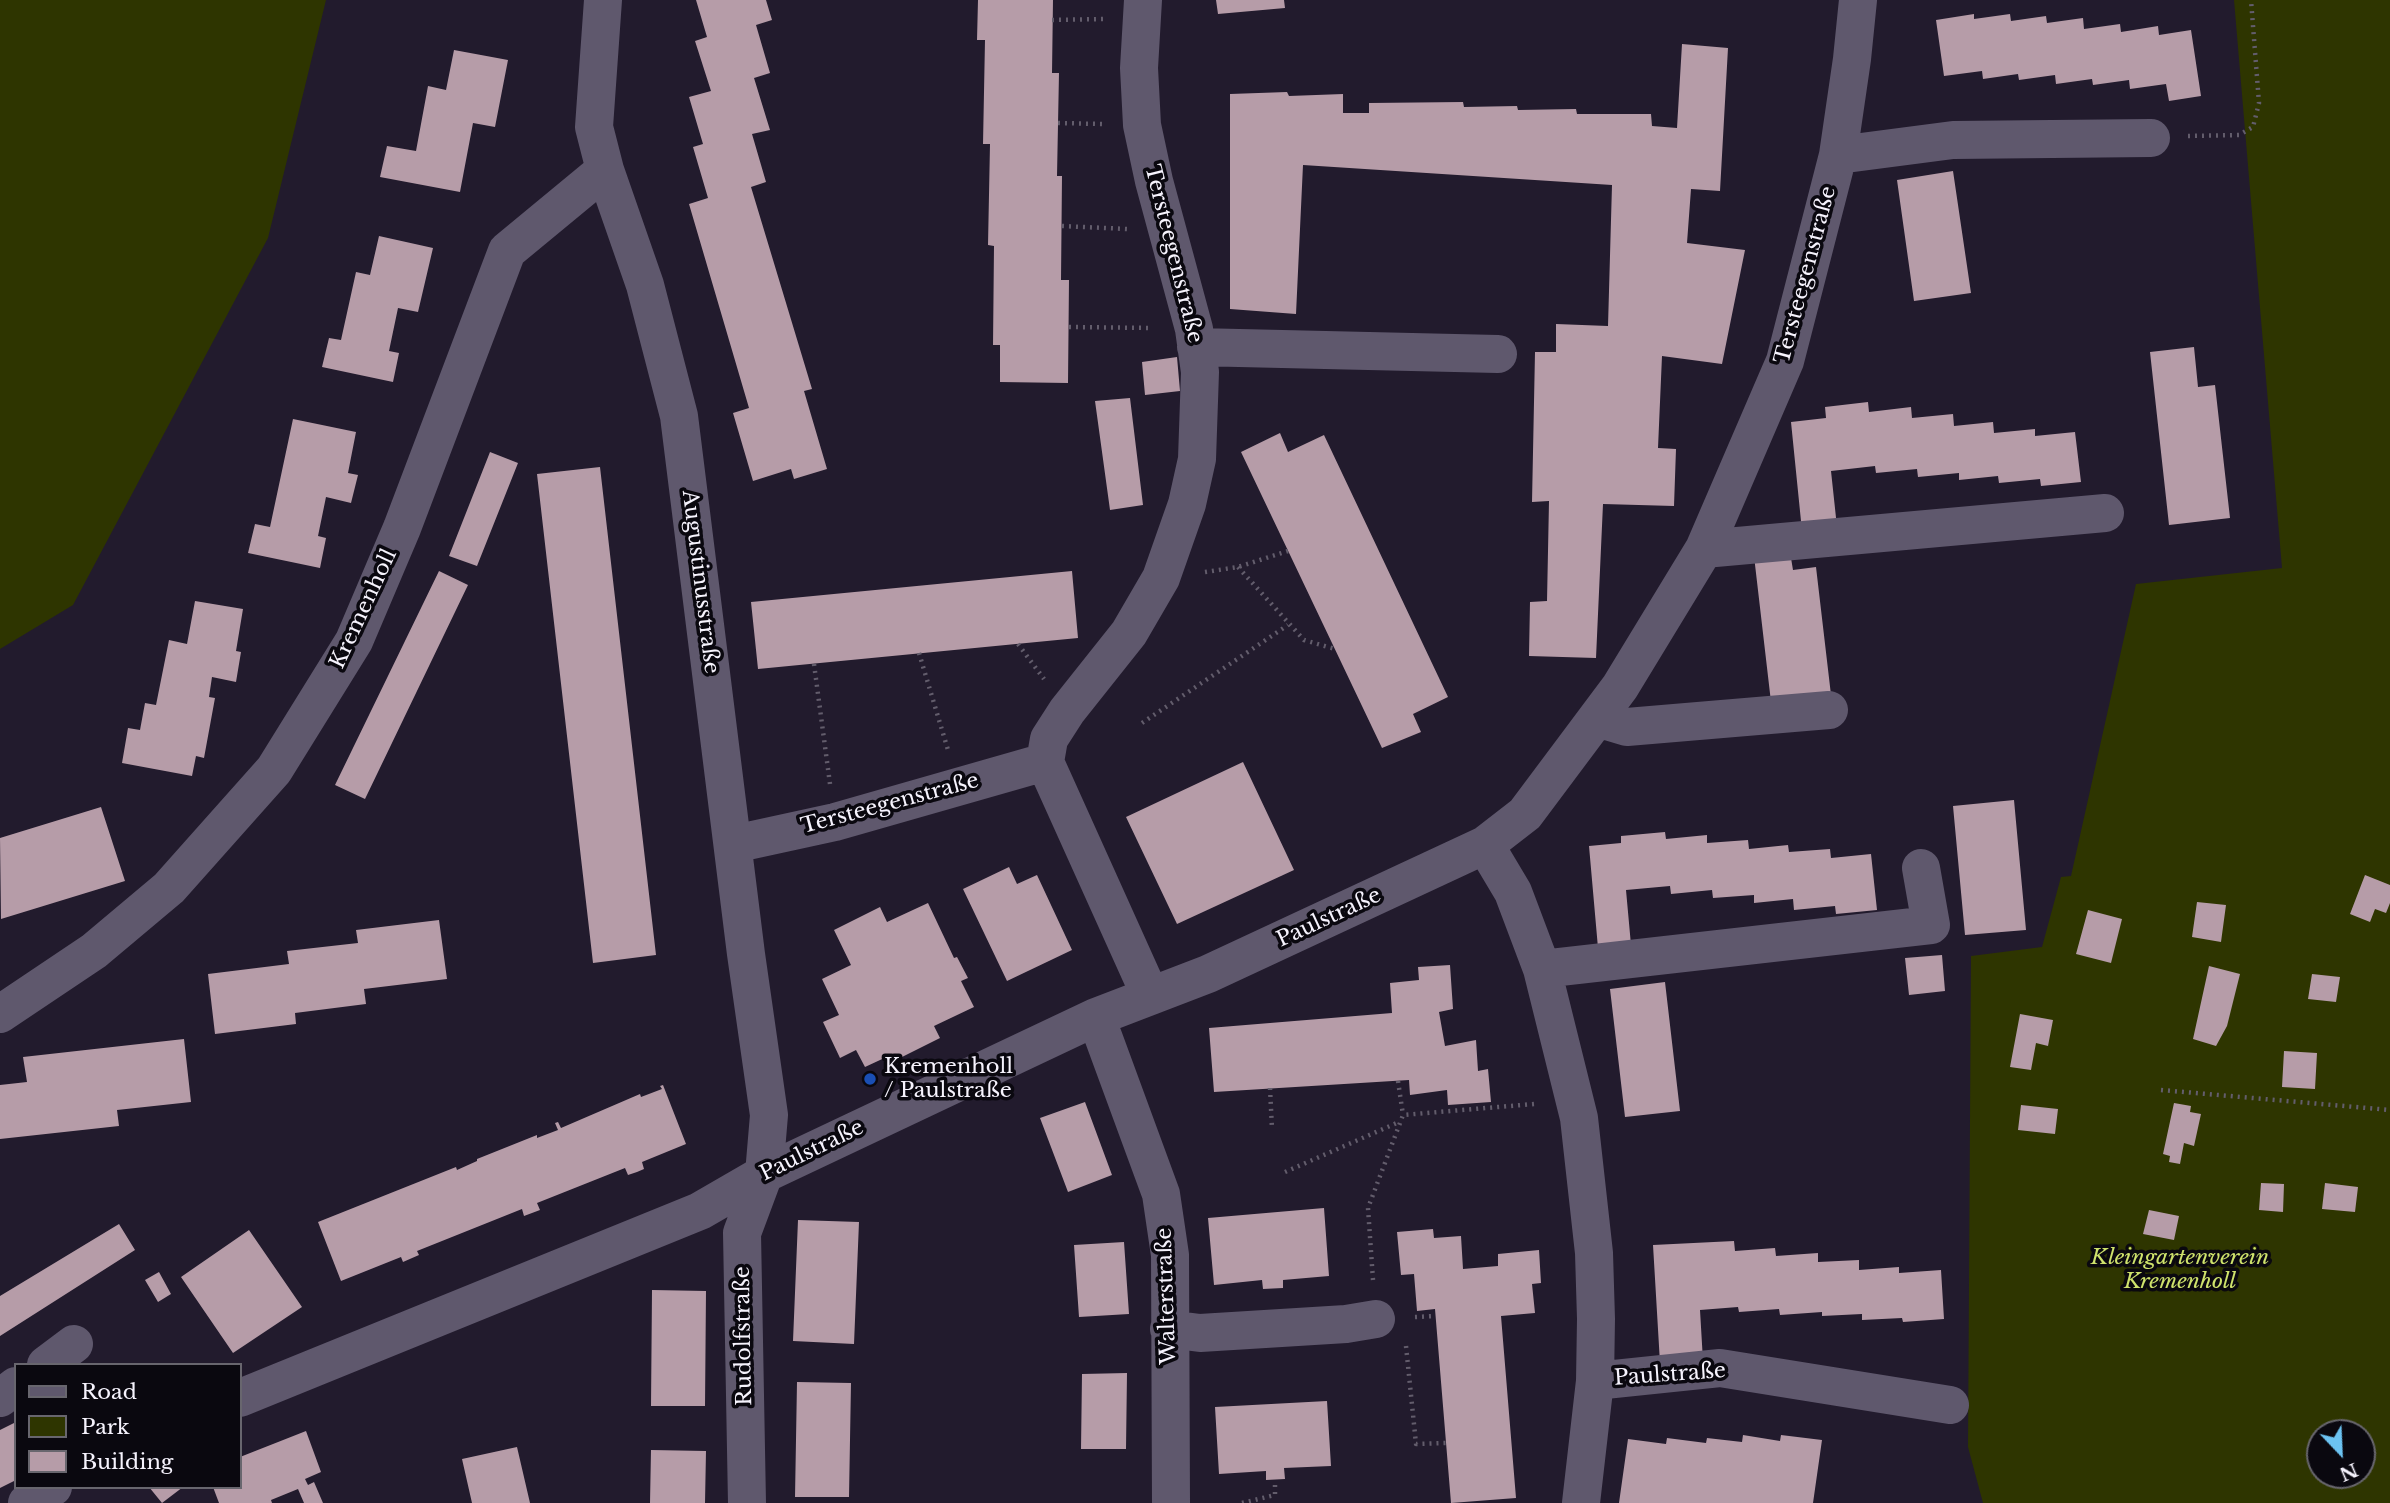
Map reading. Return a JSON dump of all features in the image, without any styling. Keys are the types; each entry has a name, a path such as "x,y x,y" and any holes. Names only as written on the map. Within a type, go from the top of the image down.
{"street":[{"name":"Augustinusstraße","path":"603,0 594,127 605,170 645,285 679,416 746,954 769,1115 764,1174"},
{"name":"Tersteegenstraße","path":"1485,845 1525,814 1620,687 1703,549 1786,360 1838,155 1858,0"},
{"name":"Tersteegenstraße","path":"734,844 835,822 1045,762 1049,739 1067,711 1129,633 1161,578 1187,504 1197,459 1200,372 1195,338 1142,125 1139,68 1142,9"},
{"path":"1838,155 1953,140 2151,138"},
{"name":"Kremenholl","path":"0,1014 94,951 169,888 274,770 354,641 402,528 507,251 605,170"},
{"path":"1195,338 1498,354"},
{"path":"1703,549 2105,513"},
{"path":"1597,718 1627,727 1829,710"},
{"path":"1045,762 1150,995"},
{"name":"Paulstraße","path":"242,1397 700,1211 764,1174 1097,1017 1208,974 1485,845 1513,892 1542,969 1578,1118 1594,1253 1595,1381 1720,1368 1950,1405"},
{"path":"1542,969 1931,925 1921,868"},
{"name":"Walterstraße","path":"1097,1017 1161,1194 1170,1255 1168,1329 1171,1503"},
{"name":"Rudolfstraße","path":"747,1503 742,1233 764,1174"},
{"path":"1168,1329 1200,1333 1346,1324 1390,1318"},
{"path":"1581,1503 1595,1381"},
{"path":"27,1503 50,1489"}],"path":[{"path":"2151,138 2239,135 2253,127 2259,103 2251,0"},
{"path":"1052,20 1142,9"},
{"path":"1062,226 1168,231"},
{"path":"1069,327 1195,338"},
{"path":"1161,578 1238,567 1289,551"},
{"path":"1238,567 1304,640 1335,649"},
{"path":"1142,723 1288,625"},
{"path":"919,653 959,786"},
{"path":"814,664 835,822"},
{"path":"1398,1081 1403,1115 1368,1208 1390,1318 1435,1317"},
{"path":"1270,1088 1272,1129"},
{"path":"2161,1090 2390,1110"},
{"path":"1403,1115 1573,1098"},
{"path":"1285,1172 1400,1121"},
{"path":"1406,1342 1416,1444 1446,1443"},
{"path":"1242,1503 1275,1494 1275,1480"}],"green space":[{"path":"0,0 326,0 268,238 73,605 0,649"},
{"name":"Kleingartenverein Kremenholl","path":"2234,0 2390,0 2390,1503 1983,1503 1968,1447 1971,956 2042,947 2061,877 2071,876 2136,584 2282,568"}],"building":[{"path":"696,0 766,0 772,20 756,25 770,73 754,78 770,130 752,134 766,182 751,187 812,389 804,391 827,469 794,479 791,469 753,481 733,413 749,408 689,204 708,198 693,147 703,144 689,97 711,91 695,41 707,37"},
{"path":"978,0 1053,0 1052,73 1059,73 1057,176 1062,176 1061,280 1069,280 1068,383 1000,382 1000,345 993,345 994,246 988,245 990,144 983,144 985,40 977,40"},
{"path":"1216,0 1284,0 1285,8 1218,14"},
{"path":"1974,14 1974,19 2010,14 2011,21 2046,16 2047,23 2083,18 2084,29 2120,24 2121,32 2158,26 2159,35 2191,30 2201,96 2169,101 2166,84 2130,89 2129,80 2093,85 2092,79 2056,84 2055,75 2019,80 2018,74 1983,79 1982,71 1944,76 1936,20"},
{"path":"1682,44 1728,48 1720,191 1691,189 1687,243 1745,250 1722,364 1662,356 1658,448 1676,449 1674,506 1603,504 1596,658 1529,656 1530,602 1547,601 1549,501 1532,502 1535,352 1556,352 1556,324 1608,326 1612,185 1303,165 1296,314 1230,309 1230,94 1343,94 1343,113 1369,113 1369,103 1463,102 1464,107 1517,106 1518,110 1576,109 1577,114 1651,114 1652,126 1677,128"},
{"path":"454,50 508,60 495,127 473,123 460,192 380,177 387,146 416,151 428,86 446,90"},
{"path":"1953,171 1971,293 1914,301 1897,180"},
{"path":"379,236 433,248 418,312 398,308 389,351 399,353 393,382 322,367 329,338 341,340 356,272 370,275"},
{"path":"2194,347 2198,387 2215,385 2230,518 2169,525 2150,352"},
{"path":"1177,357 1180,391 1145,395 1142,362"},
{"path":"1130,398 1143,505 1110,510 1095,401"},
{"path":"1868,402 1869,412 1911,407 1912,418 1953,414 1954,426 1993,422 1994,433 2035,429 2035,436 2075,432 2081,482 2041,486 2040,479 1999,483 1998,476 1959,480 1959,473 1918,477 1917,469 1876,473 1875,466 1831,471 1837,527 1802,531 1791,422 1826,418 1825,407"},
{"path":"293,419 356,432 348,473 358,475 351,503 326,497 318,536 326,538 320,568 248,553 255,524 270,527"},
{"path":"1280,433 1288,452 1324,435 1448,697 1413,714 1421,732 1382,748 1241,452"},
{"path":"490,452 518,463 477,566 449,556"},
{"path":"600,467 656,955 593,963 537,474"},
{"path":"1790,552 1793,570 1816,567 1831,695 1771,702 1754,556"},
{"path":"439,571 468,585 365,799 335,785"},
{"path":"1072,571 1078,638 758,669 751,602"},
{"path":"195,601 243,609 236,651 241,652 236,682 212,677 209,697 215,698 204,758 196,756 192,776 122,763 128,728 140,730 145,703 156,705 169,640 187,644"},
{"path":"1243,762 1294,870 1177,924 1126,817"},
{"path":"2014,800 2026,930 1965,935 1953,806"},
{"path":"101,807 125,881 1,919 0,838"},
{"path":"1665,832 1666,839 1707,835 1707,843 1748,840 1749,849 1788,845 1789,852 1830,849 1831,858 1871,854 1877,910 1836,914 1835,906 1794,910 1793,899 1754,903 1754,895 1713,898 1712,890 1671,894 1670,886 1626,890 1631,945 1598,948 1589,846 1621,843 1621,836"},
{"path":"1009,867 1017,884 1037,875 1072,950 1007,981 963,889"},
{"path":"2365,875 2390,885 2390,903 2386,913 2375,909 2370,922 2350,914"},
{"path":"2197,902 2226,905 2221,942 2192,937"},
{"path":"928,903 954,958 957,957 968,978 961,981 974,1007 934,1026 940,1038 896,1060 893,1054 865,1067 856,1050 840,1058 823,1022 839,1015 822,979 851,965 834,930 880,907 887,922"},
{"path":"2088,910 2122,919 2111,963 2076,954"},
{"path":"439,920 447,979 364,989 366,1004 295,1013 296,1024 215,1034 208,974 289,964 287,951 358,943 356,930"},
{"path":"1942,955 1945,991 1909,995 1905,958"},
{"path":"1450,965 1453,1009 1439,1012 1445,1046 1476,1040 1478,1071 1488,1069 1491,1102 1448,1105 1447,1090 1410,1095 1409,1080 1214,1092 1209,1028 1392,1013 1390,983 1419,980 1418,967"},
{"path":"2209,966 2240,974 2227,1026 2216,1046 2193,1039"},
{"path":"2312,974 2340,977 2336,1002 2308,999"},
{"path":"1665,982 1680,1111 1625,1117 1610,989"},
{"path":"2020,1014 2053,1020 2048,1046 2036,1043 2031,1070 2010,1067"},
{"path":"184,1039 191,1102 117,1110 119,1126 0,1139 0,1085 27,1082 23,1057"},
{"path":"2284,1051 2317,1053 2315,1089 2282,1087"},
{"path":"663,1085 686,1144 642,1162 644,1169 637,1172 628,1175 625,1168 537,1203 540,1210 524,1216 522,1209 417,1251 419,1255 403,1262 401,1257 341,1281 318,1222 456,1167 457,1170 537,1135 537,1138 558,1130 555,1123 558,1122 561,1128 640,1094 641,1097 662,1089 660,1086"},
{"path":"1085,1102 1112,1175 1068,1192 1040,1118"},
{"path":"2174,1103 2191,1106 2190,1112 2201,1114 2194,1146 2184,1143 2180,1164 2169,1162 2170,1156 2163,1154"},
{"path":"2021,1105 2058,1109 2055,1134 2018,1130"},
{"path":"2261,1183 2284,1184 2283,1212 2259,1210"},
{"path":"2325,1183 2358,1187 2355,1212 2322,1209"},
{"path":"1324,1208 1329,1276 1283,1280 1283,1288 1263,1289 1262,1280 1214,1285 1208,1218"},
{"path":"2149,1210 2179,1216 2174,1240 2143,1234"},
{"path":"798,1220 859,1222 854,1344 793,1341"},
{"path":"119,1224 135,1250 0,1336 0,1296"},
{"path":"1433,1229 1434,1238 1461,1236 1463,1269 1498,1266 1498,1254 1539,1250 1541,1283 1532,1284 1535,1313 1501,1316 1516,1498 1451,1503 1435,1309 1417,1311 1414,1274 1401,1275 1397,1232"},
{"path":"249,1230 302,1307 233,1353 181,1277"},
{"path":"1734,1241 1735,1251 1775,1248 1776,1256 1818,1253 1818,1262 1859,1260 1859,1270 1899,1267 1899,1273 1941,1270 1944,1319 1903,1322 1902,1318 1862,1320 1862,1314 1822,1316 1822,1312 1780,1315 1779,1309 1739,1312 1738,1307 1700,1310 1703,1361 1660,1363 1653,1245"},
{"path":"1124,1242 1129,1314 1079,1317 1074,1245"},
{"path":"159,1272 171,1294 158,1302 145,1280"},
{"path":"652,1290 706,1291 705,1406 651,1406"},
{"path":"1127,1373 1126,1449 1081,1449 1082,1374"},
{"path":"797,1382 851,1383 849,1497 795,1497"},
{"path":"1327,1401 1331,1466 1284,1468 1285,1479 1266,1480 1266,1471 1219,1474 1215,1407"},
{"path":"14,1423 14,1481 0,1488 0,1430"},
{"path":"306,1431 321,1472 305,1479 308,1485 314,1482 323,1503 304,1503 298,1489 271,1500 272,1503 219,1503 214,1489 242,1489 242,1456"},
{"path":"1743,1435 1780,1441 1781,1435 1822,1440 1813,1503 1619,1503 1628,1439 1666,1444 1667,1438 1706,1443 1707,1438 1742,1442"},
{"path":"517,1447 530,1503 472,1503 462,1459"},
{"path":"651,1450 706,1451 705,1503 650,1503"},
{"path":"151,1489 180,1489 162,1503"}],"place":[{"name":"Kremenholl / Paulstraße","path":"870,1079"}]}
